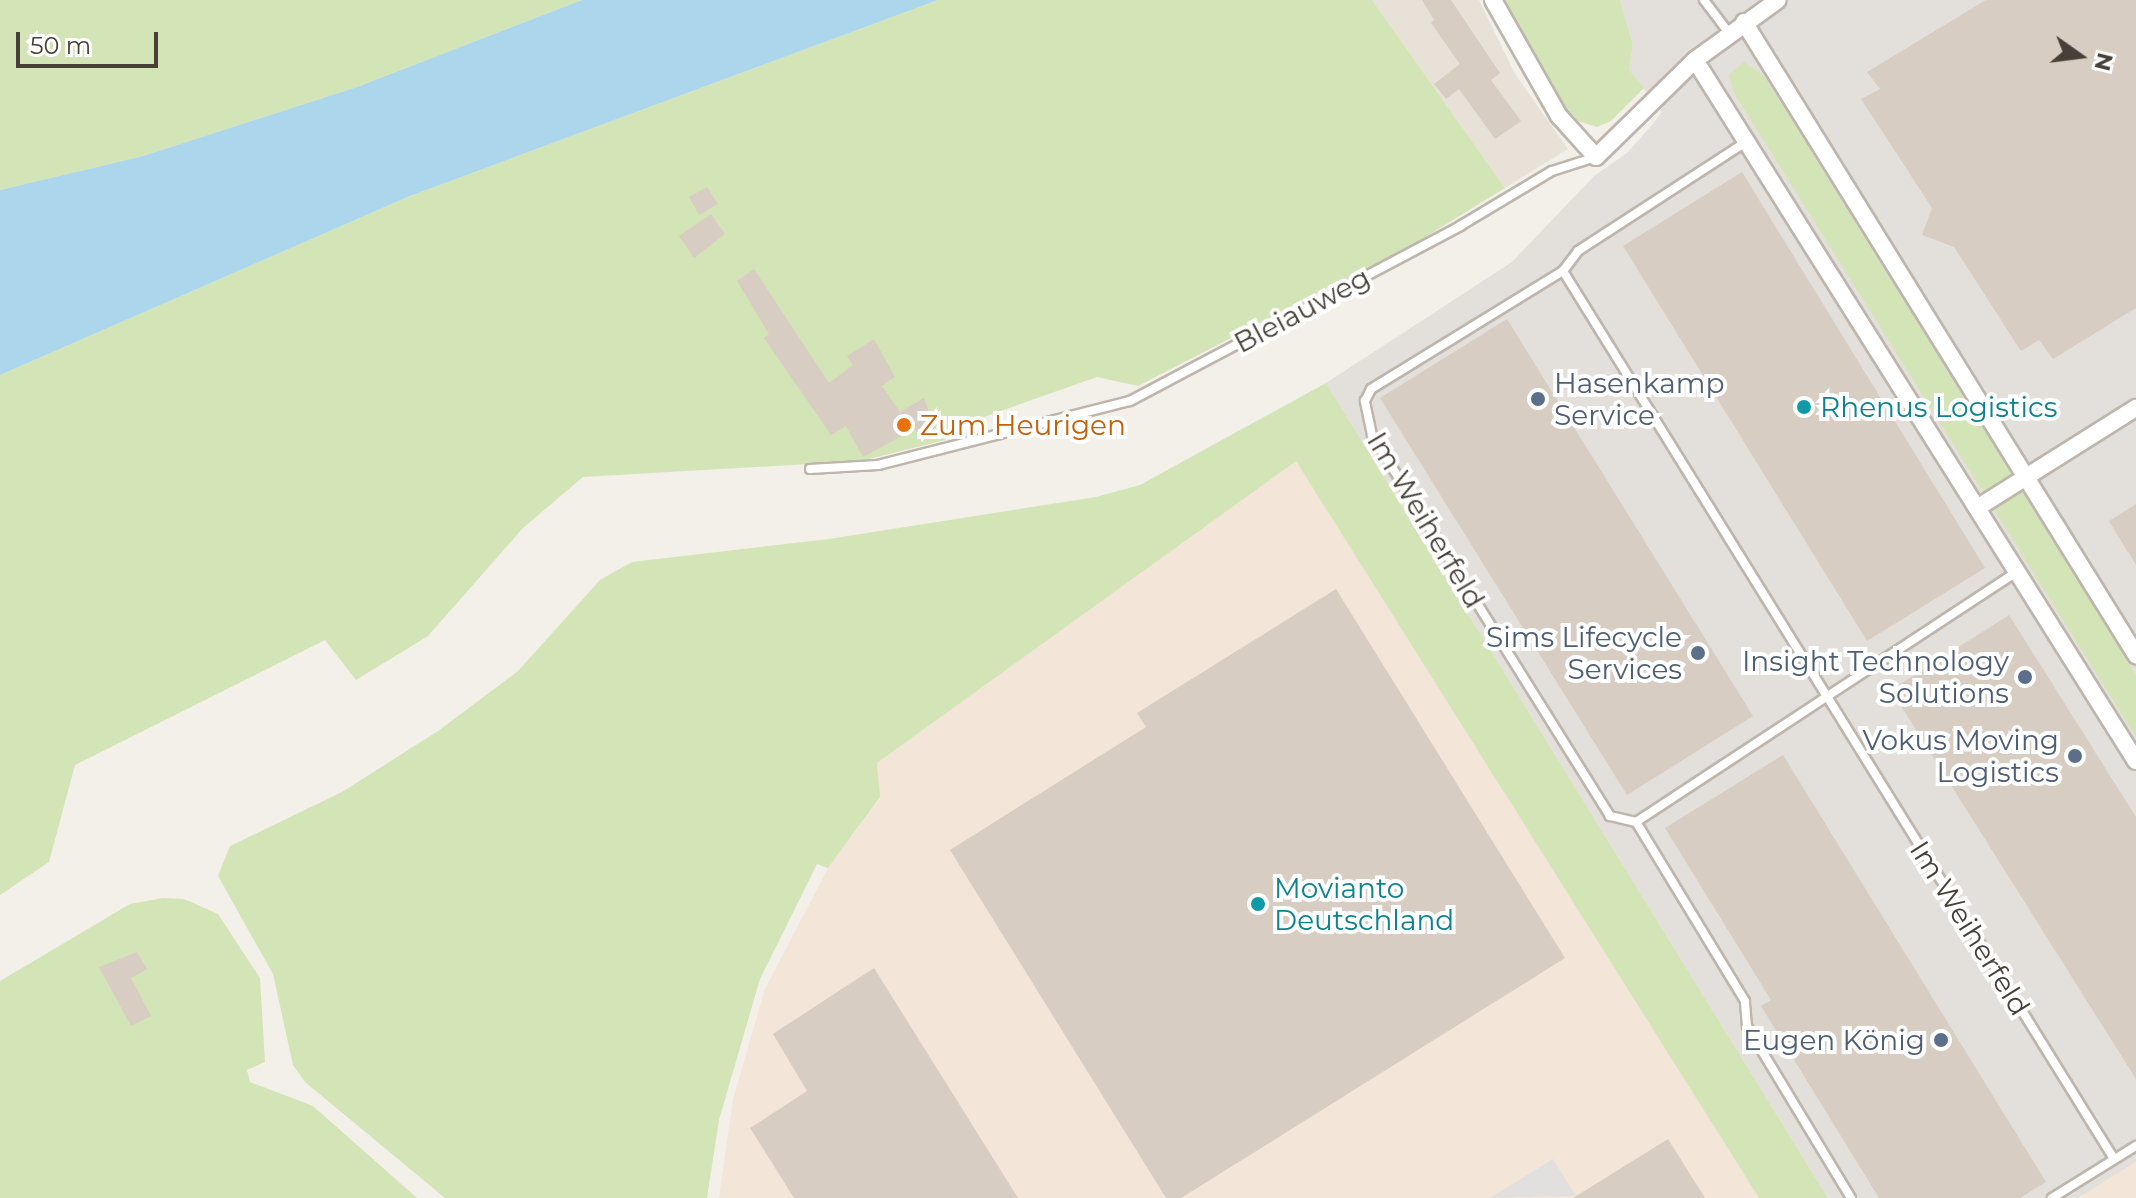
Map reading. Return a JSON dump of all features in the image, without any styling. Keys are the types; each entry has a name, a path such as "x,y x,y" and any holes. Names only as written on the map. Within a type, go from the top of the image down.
{"street":[{"path":"1493,0 1559,116 1596,157 1695,60 1778,0"},
{"path":"1744,22 2136,655"},
{"path":"1695,60 2136,761"},
{"path":"1977,508 2136,408"}],"lane":[{"path":"1706,1 1729,33"},
{"name":"Im Weiherfeld","path":"1636,822 1610,816 1372,435 1364,413 1371,389 1563,271 1578,251 1747,142"},
{"name":"Bleiauweg","path":"810,469 878,465 1130,401 1460,226 1552,171 1596,157"},
{"name":"Im Weiherfeld","path":"1563,271 2114,1159"},
{"path":"1851,1198 1747,1026 1745,1001 1636,822 2017,571"},
{"path":"2052,1198 2066,1194 2136,1146"}],"shaded area":[{"path":"1372,0 1479,0 1515,74 1568,149 1505,188"},
{"path":"1620,0 2136,0 2136,1162 2078,1198 1828,1198 1326,383 1512,262 1594,176 1627,153 1662,112 1629,70 1633,45"},
{"path":"1296,460 1759,1198 719,1198 733,1099 765,989 828,868 880,798 877,763"},
{"path":"1553,1159 1576,1196 1490,1198"},
{"path":"2136,1162 2136,1198 2078,1198"}],"green space":[{"path":"0,0 582,0 357,87 143,156 0,190"},
{"path":"938,0 1372,0 1505,188 1417,242 1138,386 1097,377 961,425 945,440 861,461 583,477 523,528 428,636 356,680 325,640 75,765 49,862 0,895 0,375 410,196"},
{"path":"1499,0 1620,0 1633,45 1629,70 1644,88 1611,121 1597,127 1578,121 1554,95"},
{"path":"1744,62 1764,76 2136,675 2136,737 1734,93 1729,75"},
{"path":"1326,383 1828,1198 1759,1198 1296,461 877,763 880,797 828,868 817,864 760,979 719,1120 707,1198 445,1198 305,1082 293,1065 273,974 218,876 230,846 342,792 438,731 518,671 600,580 632,562 829,539 1096,497 1140,485"},
{"path":"163,898 184,899 218,914 260,978 265,1062 247,1070 250,1082 313,1106 417,1198 0,1198 0,981 130,904"}],"water":[{"path":"582,0 938,0 410,196 0,375 0,190 143,156 357,87"}],"building":[{"path":"1422,0 1451,0 1500,73 1491,80 1521,121 1495,139 1459,89 1446,99 1434,84 1460,64 1431,23 1434,20"},
{"path":"1986,0 2136,0 2136,308 2053,359 2039,340 2021,351 1954,247 1922,235 1932,208 1861,99 1880,89 1867,72"},
{"name":"Rhenus Logistics","path":"1742,172 1985,568 1867,641 1623,246"},
{"path":"707,187 718,204 699,215 689,197"},
{"path":"711,214 725,234 694,258 679,236"},
{"path":"754,269 829,383 853,365 847,356 874,339 895,377 882,386 900,412 924,398 936,433 922,441 915,429 863,457 846,426 831,435 764,338 769,334 737,281"},
{"path":"1507,319 1753,716 1627,795 1380,398"},
{"path":"2136,504 2136,565 2109,521"},
{"name":"Movianto Deutschland","path":"1336,589 1565,958 1181,1198 1166,1198 950,850 1146,727 1137,713"},
{"path":"2009,615 2136,817 2136,1079 1891,690"},
{"path":"1783,755 2046,1182 2020,1198 1879,1198 1761,1006 1771,1000 1665,828"},
{"path":"137,952 147,969 131,978 151,1016 131,1026 99,967"},
{"path":"874,968 1018,1198 794,1198 750,1128 807,1091 773,1034"},
{"path":"1668,1139 1705,1198 1573,1198"}],"place":[{"name":"Hasenkamp Service","path":"1538,399"},
{"name":"Rhenus Logistics","path":"1804,407"},
{"name":"Zum Heurigen","path":"904,425"},
{"name":"Sims Lifecycle Services","path":"1698,653"},
{"name":"Insight Technology Solutions","path":"2025,677"},
{"name":"Vokus Moving Logistics","path":"2075,756"},
{"name":"Movianto Deutschland","path":"1258,904"},
{"name":"Eugen König","path":"1941,1040"}]}
